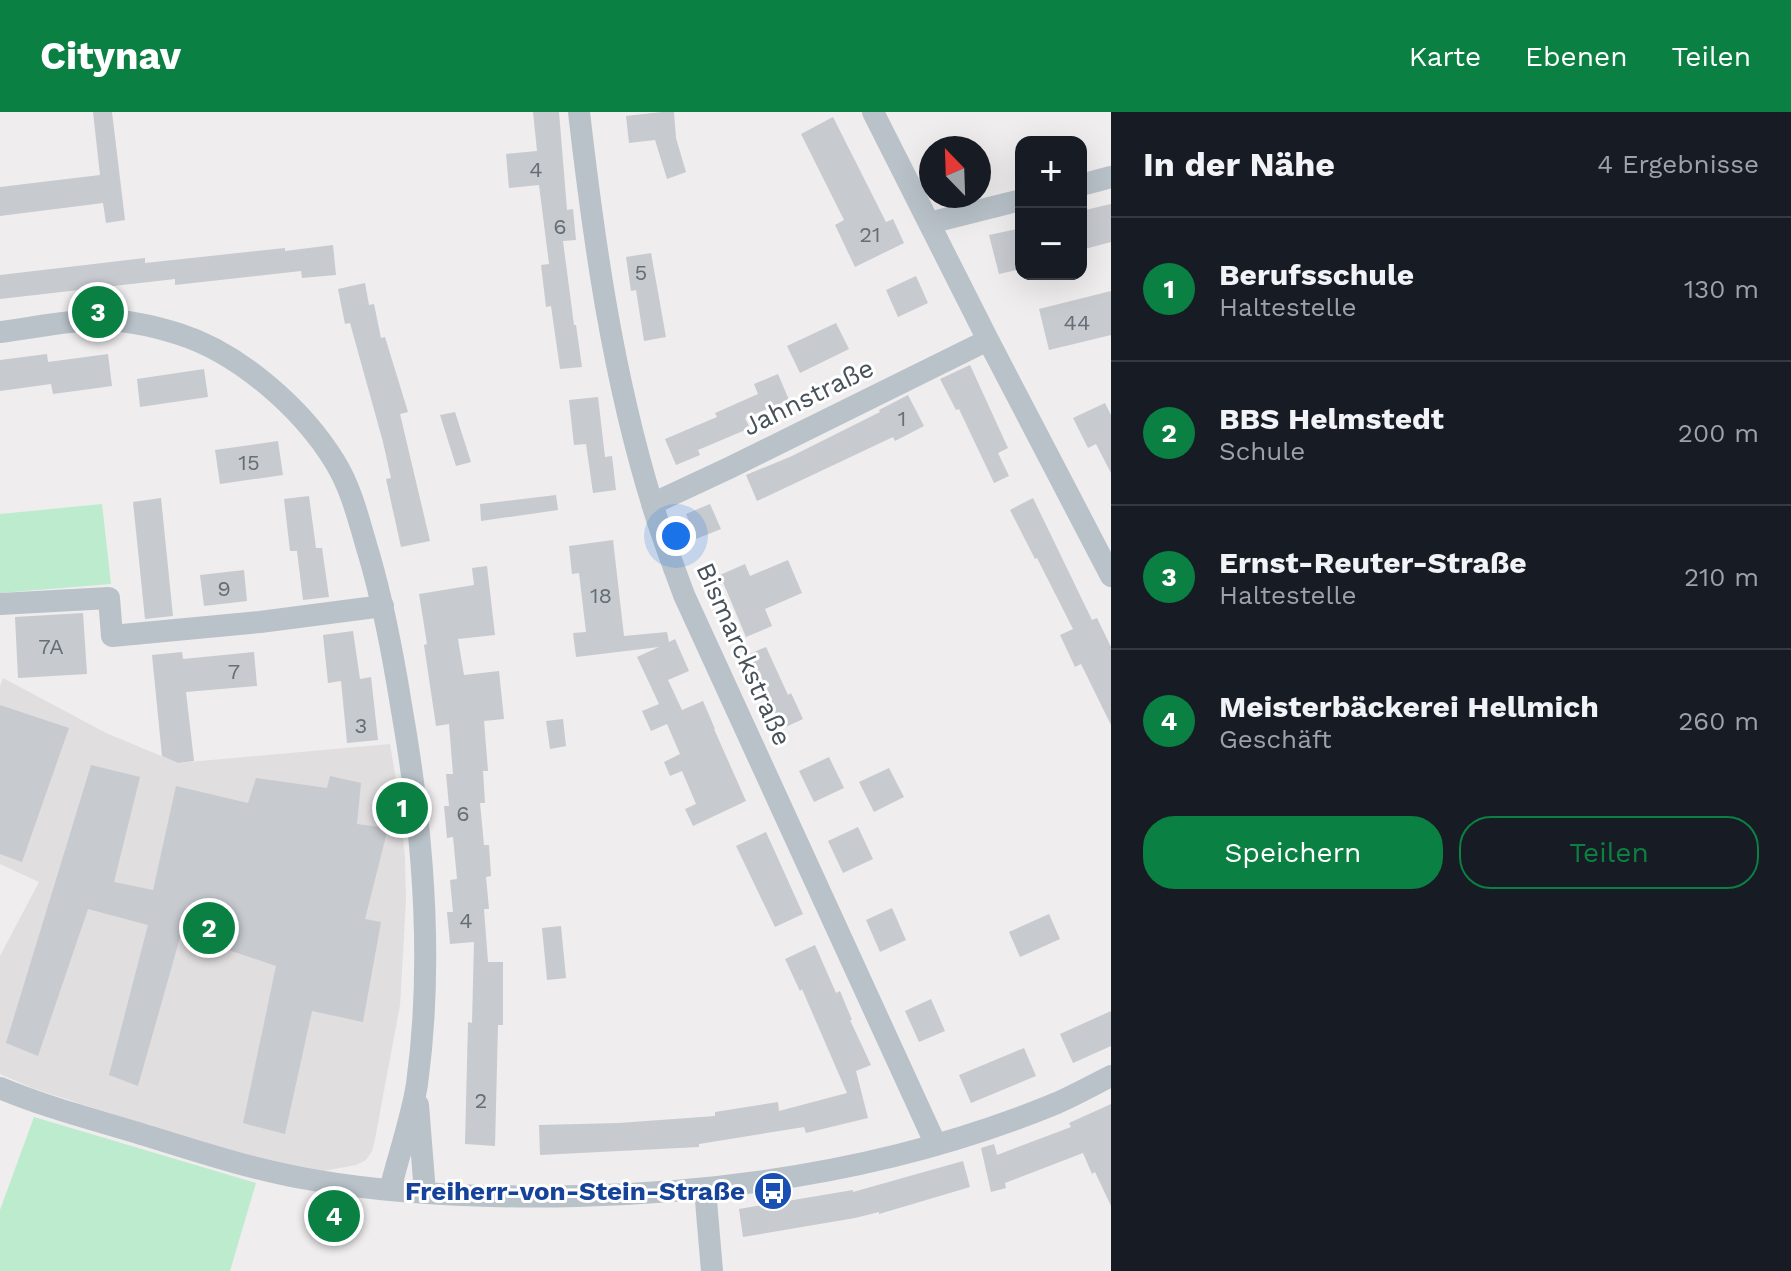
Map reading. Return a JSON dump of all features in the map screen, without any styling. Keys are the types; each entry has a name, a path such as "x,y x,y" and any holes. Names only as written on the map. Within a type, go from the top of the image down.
{"street":[{"name":"Bismarckstraße","path":"579,112 591,209 618,367 652,504 684,595 936,1145"},
{"path":"873,112 1111,576"},
{"path":"1087,183 1111,177"},
{"path":"929,223 1015,202"},
{"path":"0,332 99,320 135,324 189,338 250,370 306,422 345,482 383,606 393,650 415,799 423,900 422,1032 416,1088 390,1190"},
{"name":"Jahnstraße","path":"652,504 988,340"},
{"path":"0,604 109,598 112,636 383,606"},
{"path":"0,1088 47,1106 252,1168 315,1181 425,1193 542,1197 705,1189 771,1181 852,1165 991,1128 1059,1102 1111,1076"},
{"path":"416,1088 425,1193"},
{"path":"705,1189 712,1271"}],"shaded area":[{"path":"3,678 106,733 178,763 390,744 405,859 406,901 400,1005 375,1139 366,1160 356,1165 318,1172 254,1160 32,1088 0,1074 0,956 39,882 0,864 0,686"}],"green space":[{"path":"102,504 111,584 0,593 0,514"},
{"path":"34,1117 256,1183 230,1271 0,1271 0,1210"}],"building":[{"path":"93,112 112,112 125,220 106,223 103,203 0,216 0,187 100,175"},
{"path":"533,112 559,112 567,210 573,209 576,240 563,241 582,367 560,369 551,306 546,307 541,265 549,264 539,185 509,188 506,154 537,151"},
{"path":"674,112 676,138 686,172 667,179 655,140 629,143 626,116"},
{"path":"833,117 886,222 893,219 904,243 855,267 835,225 844,220 801,134"},
{"path":"1111,204 1111,242 1087,248 1087,210"},
{"path":"1015,229 1015,270 999,274 989,235"},
{"path":"333,245 336,275 302,278 301,271 175,285 175,279 0,299 0,275 145,258 145,263"},
{"path":"651,253 666,337 644,341 636,290 631,291 626,257"},
{"path":"916,276 928,303 898,317 886,290"},
{"path":"365,283 369,305 374,304 381,338 385,337 408,412 400,414 430,541 401,547 386,479 391,478 383,442 350,323 345,324 338,289"},
{"path":"1111,291 1111,335 1049,350 1039,309"},
{"path":"836,323 849,349 800,373 787,346"},
{"path":"47,354 48,362 108,354 112,386 53,394 51,384 0,391 0,360"},
{"path":"970,365 1008,448 998,453 1009,476 994,483 959,409 956,410 940,379"},
{"path":"204,369 208,397 140,407 137,379"},
{"path":"778,374 789,400 745,418 750,428 698,450 700,455 676,465 665,439 717,417 715,413 758,394 754,384"},
{"path":"908,395 924,426 895,441 893,437 757,501 746,475 792,456"},
{"path":"598,397 605,457 612,456 616,490 593,493 586,444 574,445 569,400"},
{"path":"1105,403 1111,415 1111,473 1096,444 1088,448 1073,418"},
{"path":"455,412 471,462 456,466 440,415"},
{"path":"278,441 283,475 220,484 215,450"},
{"path":"556,495 558,510 481,521 480,504"},
{"path":"309,496 316,548 322,548 329,597 303,600 297,551 290,551 284,499"},
{"path":"161,498 173,616 145,619 133,502"},
{"path":"1033,498 1092,620 1097,618 1111,647 1111,725 1081,664 1075,667 1060,635 1073,629 1010,510"},
{"path":"710,504 721,529 696,539 686,514"},
{"path":"613,540 624,636 667,632 669,642 675,639 689,671 668,680 682,710 703,701 746,801 693,826 685,809 696,804 682,771 670,776 664,762 680,754 667,724 651,731 642,711 659,704 637,657 659,647 576,657 573,633 586,632 579,573 572,574 569,546"},
{"path":"788,560 802,593 765,609 772,626 746,637 720,575 745,564 750,576"},
{"path":"487,566 495,635 458,639 464,675 499,671 504,719 484,721 488,771 483,771 485,803 480,803 484,845 489,845 491,876 486,877 489,909 484,909 488,962 503,962 503,1025 498,1025 495,1146 465,1144 468,1022 472,1023 474,942 450,944 447,912 453,912 450,880 457,879 453,837 447,838 444,806 449,806 446,774 453,774 449,724 436,726 419,594 474,585 472,568"},
{"path":"244,570 247,601 204,606 200,575"},
{"path":"83,613 87,674 18,678 15,617"},
{"path":"353,631 360,679 371,677 378,740 347,743 341,681 328,683 323,635"},
{"path":"766,647 803,719 779,730 757,681 754,683 742,657"},
{"path":"182,652 183,659 254,652 257,686 186,692 194,761 178,763 162,756 152,655"},
{"path":"0,705 69,728 22,862 0,854"},
{"path":"563,719 566,746 550,749 546,721"},
{"path":"829,757 844,788 814,802 799,771"},
{"path":"91,765 140,777 114,882 153,890 176,786 248,803 256,778 327,788 330,776 361,783 357,824 388,828 365,919 381,922 363,1022 312,1011 285,1134 243,1123 276,966 181,934 138,1086 109,1075 148,925 88,909 38,1056 6,1043"},
{"path":"889,768 904,797 874,812 859,782"},
{"path":"858,827 873,859 843,873 828,841"},
{"path":"766,832 803,914 775,927 736,846"},
{"path":"892,908 906,940 880,952 866,920"},
{"path":"1049,914 1060,939 1020,957 1009,932"},
{"path":"561,926 566,978 547,980 542,928"},
{"path":"815,945 836,993 840,991 871,1065 856,1071 868,1118 806,1133 804,1127 699,1144 699,1147 540,1155 539,1125 715,1116 715,1112 778,1102 779,1111 847,1093 802,989 800,991 785,959"},
{"path":"931,999 945,1031 919,1042 905,1011"},
{"path":"1111,1011 1111,1046 1073,1063 1060,1034"},
{"path":"1024,1048 1036,1076 971,1103 959,1075"},
{"path":"1111,1104 1111,1206 1083,1153 1005,1183 1006,1188 991,1192 981,1148 994,1144 997,1155 1071,1127 1069,1123"},
{"path":"963,1161 970,1187 879,1214 743,1237 739,1209 853,1192"}],"place":[{"name":"Ernst-Reuter-Straße","path":"98,312"},
{"name":"Berufsschule","path":"402,808"},
{"name":"BBS Helmstedt","path":"209,928"},
{"name":"Freiherr-von-Stein-Straße","path":"773,1191"},
{"name":"Meisterbäckerei Hellmich","path":"334,1216"}]}
